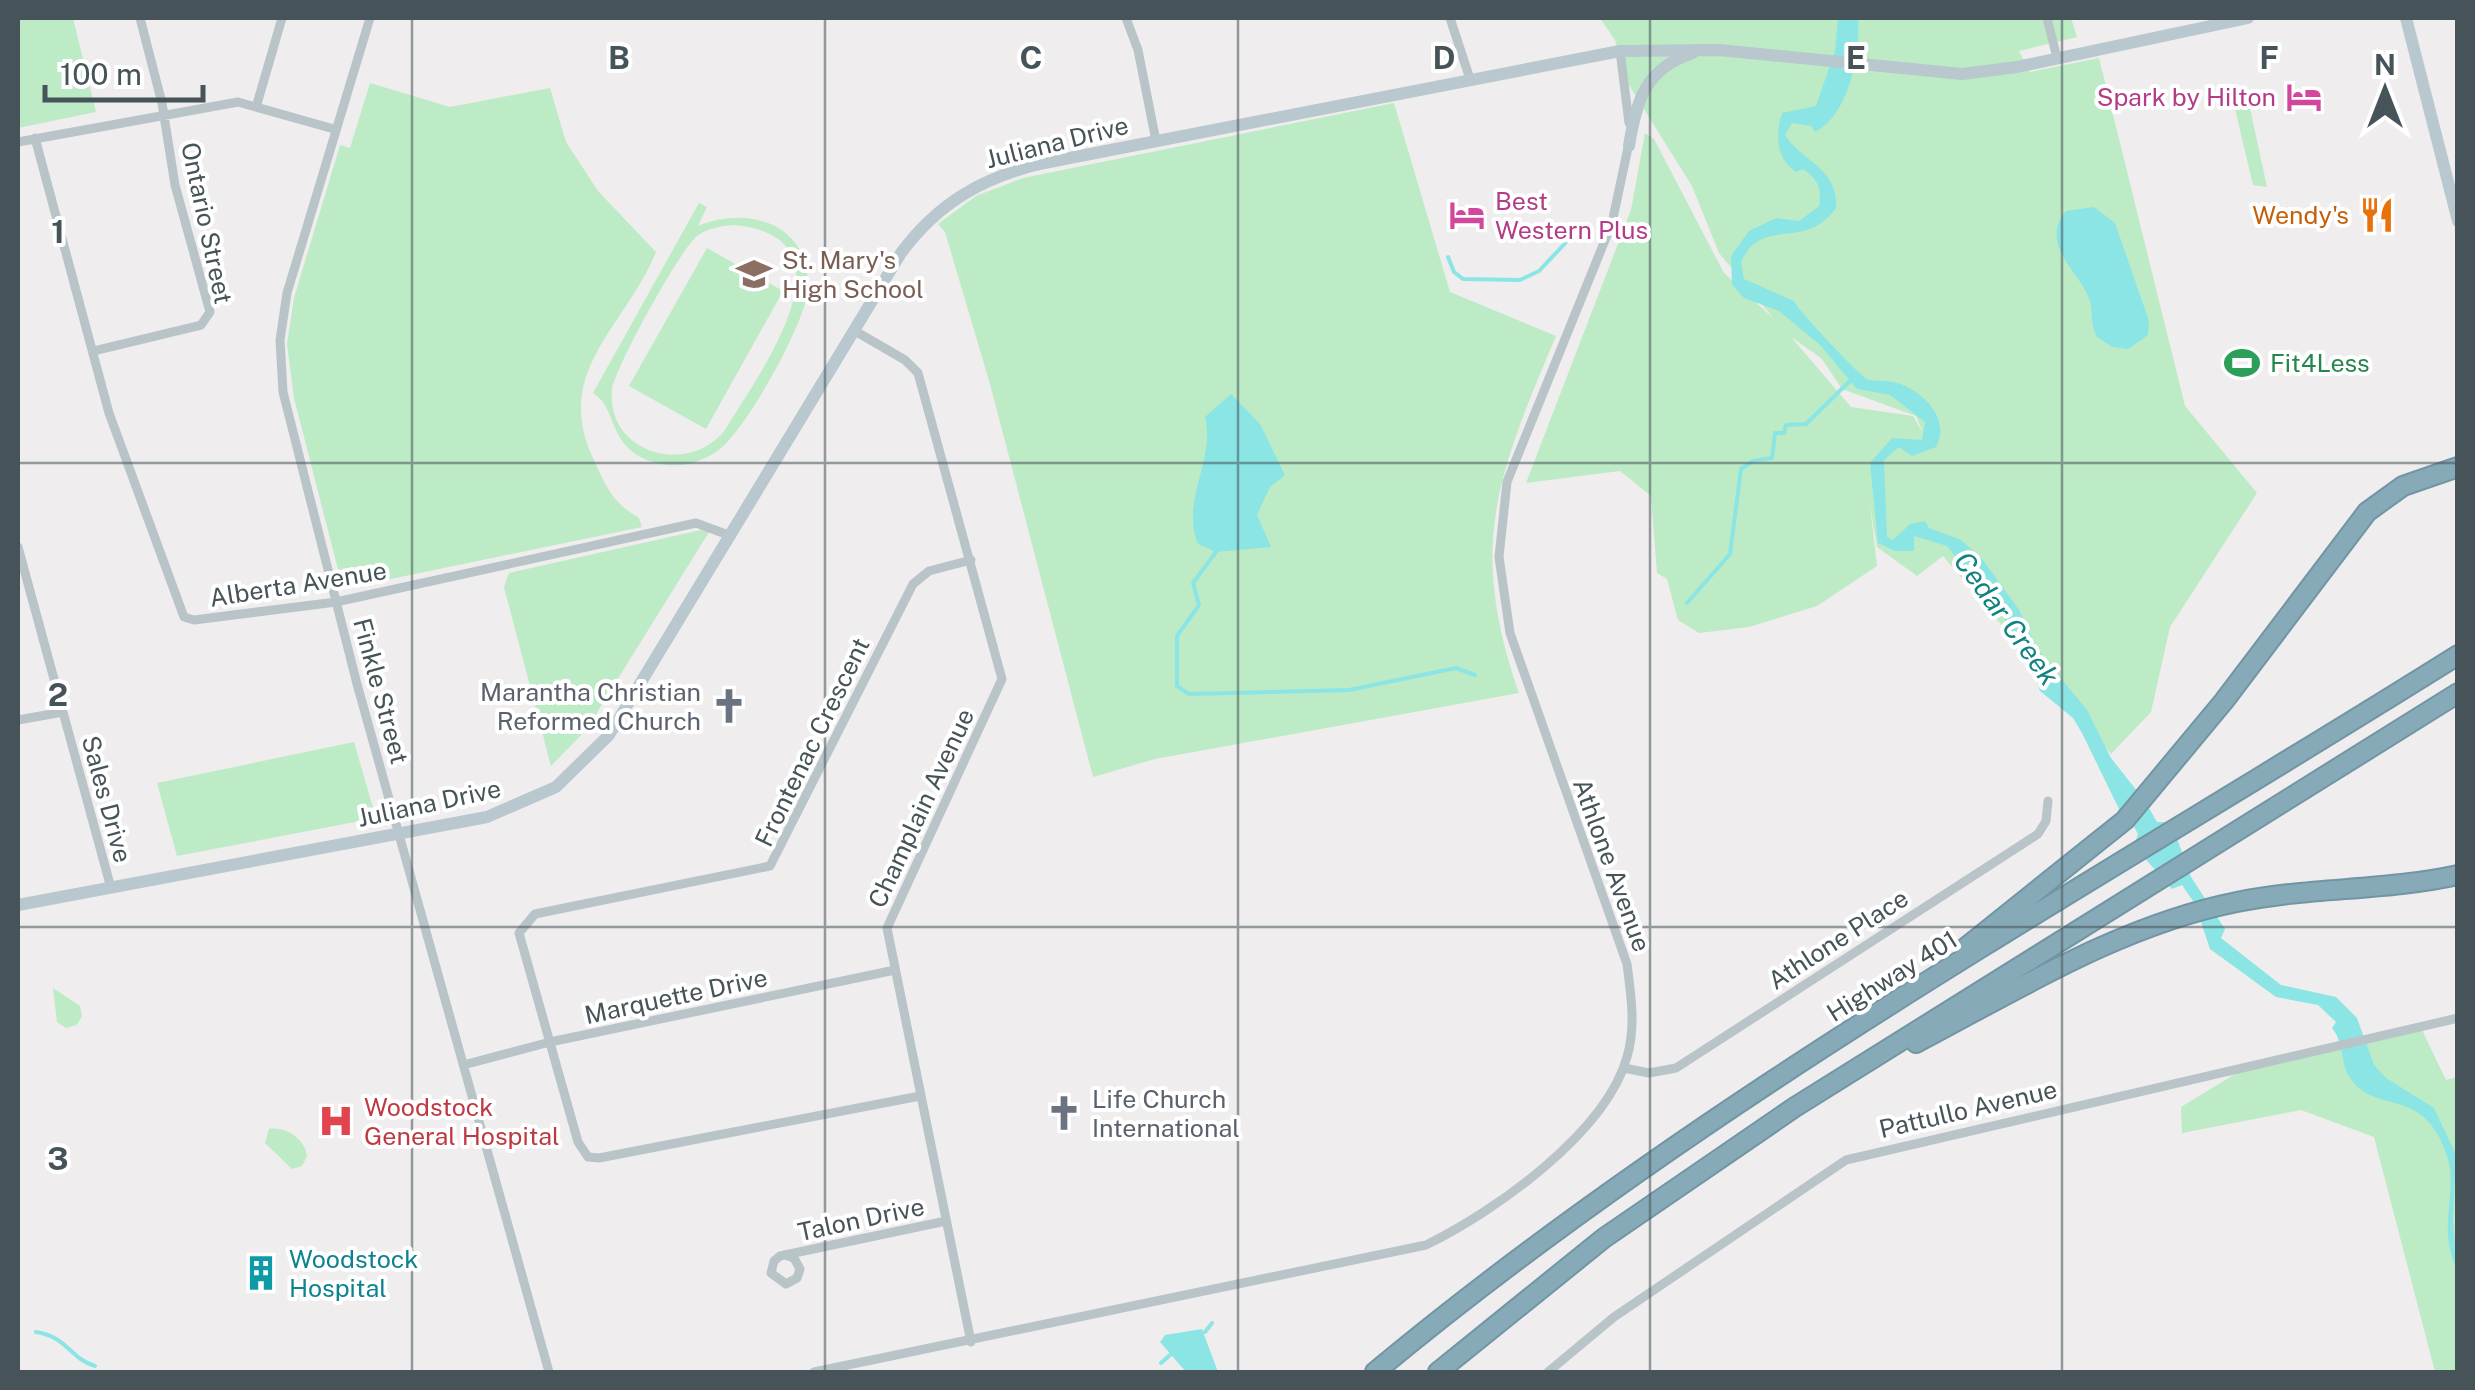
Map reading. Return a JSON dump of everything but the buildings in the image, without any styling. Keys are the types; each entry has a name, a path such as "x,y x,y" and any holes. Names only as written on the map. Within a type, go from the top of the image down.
{"highway":[{"path":"1904,996 2124,820 2158,784 2368,512 2403,486 2458,467"},
{"name":"Highway 401","path":"1375,1372 1591,1207 1904,996 2458,655"},
{"path":"1438,1372 1604,1238 1795,1107 2458,693"},
{"path":"1795,1107 2094,950 2178,917 2235,902 2458,874"}],"street":[{"name":"Ontario Street","path":"92,351 200,325 210,314 175,187 164,117 140,18"},
{"path":"257,104 282,18"},
{"name":"Finkle Street","path":"370,18 287,292 280,352 283,392 336,602 550,1372"},
{"path":"1126,18 1138,52 1156,141"},
{"path":"1450,18 1470,78"},
{"path":"2047,18 2057,58"},
{"name":"Juliana Drive","path":"18,906 511,810 535,800 575,773 609,736 916,233 960,194 1025,167 1620,51 1719,50 1962,74 2248,18"},
{"path":"2406,18 2458,222"},
{"path":"1629,146 1636,102 1653,76 1680,57 1719,50"},
{"name":"Athlone Avenue","path":"814,1372 1426,1244 1463,1225 1559,1152 1585,1127 1624,1068 1632,1031 1627,964 1510,633 1499,557 1507,482 1612,223 1629,146 1620,51"},
{"path":"18,142 238,102 257,104 334,128"},
{"name":"Alberta Avenue","path":"35,138 109,414 184,617 194,620 336,602 696,523 732,536"},
{"name":"Champlain Avenue","path":"855,331 905,360 918,373 1001,674 1000,688 887,928 970,1342"},
{"name":"Sales Drive","path":"18,547 22,581 111,888"},
{"name":"Frontenac Crescent","path":"920,1096 594,1158 584,1154 578,1142 519,940 522,924 535,914 770,866 913,584 929,572 971,560"},
{"path":"18,720 63,712"},
{"name":"Athlone Place","path":"1624,1068 1649,1074 1676,1068 2038,834 2046,821 2048,802"},
{"name":"Marquette Drive","path":"467,1064 550,1042 895,970"},
{"name":"Pattullo Avenue","path":"1548,1372 1614,1317 1846,1160 2458,1018"},
{"name":"Talon Drive","path":"785,1256 946,1221"}],"green space":[{"path":"18,18 73,18 96,112 18,128"},
{"path":"1600,18 2071,18 2077,37 2019,51 2030,72 2099,58 2185,406 2257,493 2170,627 2151,712 2111,754 1943,556 1917,576 1877,547 1870,505 1877,566 1817,606 1749,627 1699,633 1678,620 1667,579 1657,573 1651,496 1620,471 1526,483 1631,210 1645,133 1654,139 1724,273 1774,319 1719,253 1692,186 1627,82 1615,40","holes":["1791,337 1821,358 1842,389 1916,416 1923,433 1913,416 1851,407"]},
{"path":"370,83 450,107 550,88 566,142 598,191 656,252 598,351 581,401 583,429 602,478 616,500 639,518 642,527 352,587 341,581 294,398 287,344 294,298 340,145 350,148"},
{"path":"2244,89 2267,187 2253,185 2232,96"},
{"path":"1394,103 1450,292 1556,336 1518,429 1496,510 1495,594 1503,641 1519,693 1155,759 1093,777 990,384 945,232 938,224 976,196 1023,178"},
{"path":"699,203 707,207 698,226 717,220 756,220 773,225 799,248 808,288 798,324 760,397 732,436 714,453 673,465 640,456 621,439 607,409 593,393","holes":["734,225 772,235 792,255 796,281 790,312 776,345 725,430 709,444 671,455 635,443 614,412 612,390 636,335 677,263 697,236 715,228"]},
{"path":"707,248 783,291 706,429 629,386"},
{"path":"701,530 709,532 586,730 551,766 504,587 509,573"},
{"path":"354,742 376,818 177,856 157,783"},
{"path":"53,988 80,1006 82,1016 77,1025 66,1028 57,1022"},
{"path":"2422,1030 2446,1080 2457,1077 2457,1372 2435,1372 2374,1137 2301,1110 2182,1133 2181,1107 2240,1071"},
{"path":"269,1129 288,1132 299,1139 307,1156 302,1166 292,1169 265,1143"}],"water":[{"name":"Cedar Creek","path":"1838,18 1858,18 1855,65 1844,98 1827,124 1815,132 1811,126 1792,123 1785,135 1825,174 1835,194 1836,208 1810,229 1760,240 1741,262 1744,279 1794,301 1867,379 1908,387 1932,408 1940,426 1936,447 1912,456 1899,447 1884,460 1887,537 1893,540 1910,524 1925,521 1929,528 1961,540 1983,560 2019,610 2038,650 2087,710 2111,758 2137,791 2150,780 2141,794 2157,822 2171,822 2191,877 2225,929 2221,938 2281,985 2336,997 2357,1018 2374,1065 2386,1078 2434,1108 2456,1154 2453,1220 2457,1269 2448,1239 2450,1170 2437,1134 2426,1119 2360,1089 2347,1072 2332,1028 2336,1022 2318,1005 2276,997 2210,949 2195,904 2182,885 2172,889 2134,846 2138,834 2126,812 2112,823 2119,809 2082,733 2073,718 2040,691 2032,666 2001,613 1947,546 1914,536 1914,551 1895,551 1878,543 1870,463 1892,438 1922,440 1925,422 1890,395 1857,389 1820,345 1779,311 1744,298 1732,285 1731,256 1749,231 1776,218 1799,221 1819,206 1815,181 1803,169 1796,172 1784,160 1778,129 1782,113 1816,106 1835,51"},
{"path":"2094,207 2115,223 2149,321 2148,335 2128,349 2112,347 2097,337 2089,298 2059,246 2059,223 2066,211"},
{"path":"1231,394 1260,424 1285,475 1270,487 1257,515 1271,547 1216,552 1198,544 1193,512 1206,449 1205,417"},
{"path":"1202,1329 1218,1372 1186,1372 1160,1342 1165,1335"}],"waterway":[{"path":"1448,257 1454,272 1463,279 1520,280 1539,271 1571,237"},
{"path":"1687,603 1730,554 1741,469 1753,461 1772,458 1775,433 1784,433 1786,425 1806,424 1851,380"},
{"path":"1216,552 1193,583 1199,605 1177,636 1177,686 1189,694 1349,690 1456,668 1475,675"},
{"path":"1205,1332 1212,1323"},
{"path":"36,1332 55,1338 95,1366"},
{"path":"1161,1363 1170,1355"}],"place":[{"name":"Spark by Hilton","path":"2304,97"},
{"name":"Best Western Plus","path":"1467,215"},
{"name":"Wendy's","path":"2377,215"},
{"name":"St. Mary's High School","path":"754,274"},
{"name":"Fit4Less","path":"2242,363"},
{"name":"Marantha Christian Reformed Church","path":"729,706"},
{"name":"Life Church International","path":"1064,1113"},
{"name":"Woodstock General Hospital","path":"336,1121"},
{"name":"Woodstock Hospital","path":"261,1273"}]}
